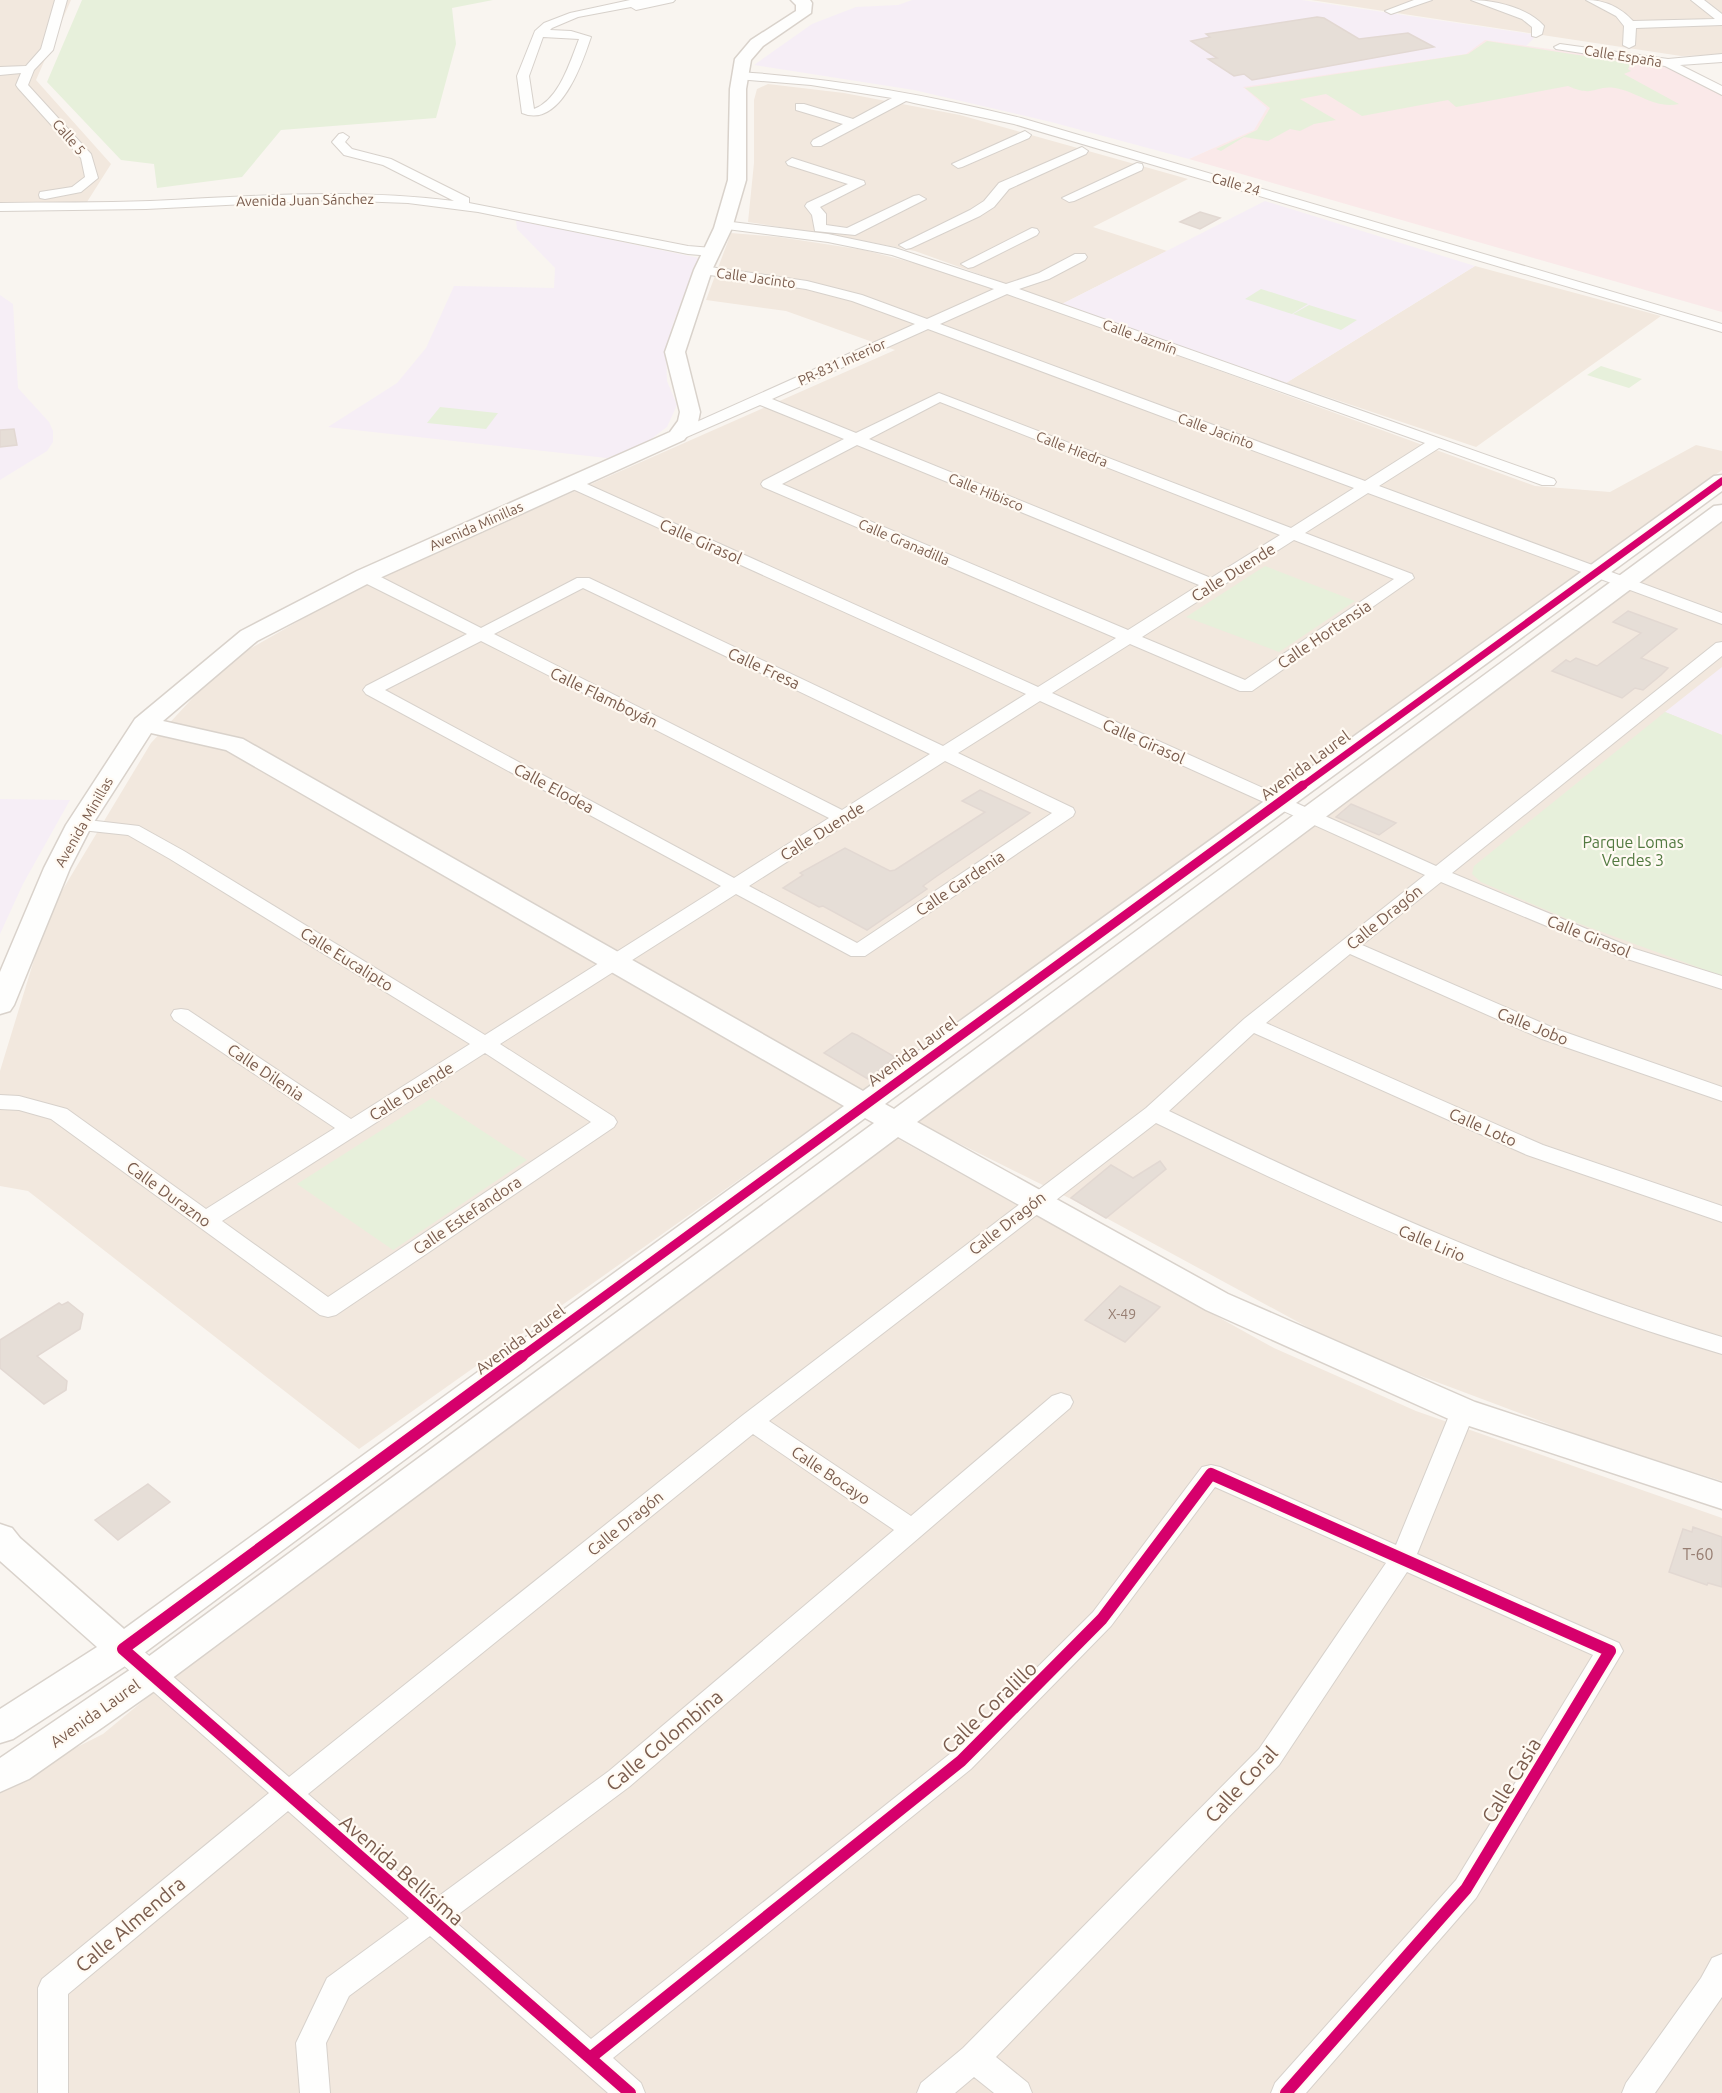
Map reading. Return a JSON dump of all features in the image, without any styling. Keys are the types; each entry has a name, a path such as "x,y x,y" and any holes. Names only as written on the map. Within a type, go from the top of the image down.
{"street":[{"path":"0,71 29,69 47,50 61,0"},
{"path":"539,33 585,37 571,77 548,104 525,104 523,76 539,33 553,22 648,0"},
{"path":"553,22 669,0"},
{"path":"678,436 688,422 690,412 675,352 704,270 724,225 737,180 738,89 743,59 758,43 803,13 801,2 787,0"},
{"path":"1391,11 1426,0"},
{"path":"1477,0 1526,17 1538,26 1536,34"},
{"path":"1592,0 1620,14 1630,25 1629,45"},
{"path":"1697,0 1722,20"},
{"path":"1630,25 1722,20"},
{"name":"Calle España","path":"1560,47 1668,63 1722,58"},
{"path":"1668,63 1722,91"},
{"name":"Calle 5","path":"0,202 74,191 86,186 92,178 87,157 22,85 29,69"},
{"name":"Calle 24","path":"741,76 792,78 906,96 1017,121 1722,328"},
{"path":"817,143 893,105 906,96"},
{"path":"893,105 1025,135 1183,181"},
{"path":"800,106 855,124"},
{"path":"958,164 1025,135"},
{"path":"343,137 338,142 348,152 387,162 478,208"},
{"path":"906,245 975,213 988,204 1004,186 1082,151"},
{"path":"792,162 859,184 812,206 819,214 820,228 850,232 906,245 1022,283"},
{"path":"1069,198 1137,167"},
{"name":"Avenida Juan Sánchez","path":"0,207 146,206 330,196 408,199 478,208 688,250 712,252"},
{"path":"850,232 919,199"},
{"name":"Calle Jazmín","path":"724,225 828,238 895,252 1006,289 1548,482"},
{"path":"968,264 1032,232"},
{"name":"PR-831 Interior","path":"678,436 1006,289 1044,276 1080,257"},
{"name":"Calle Jacinto","path":"704,270 807,285 857,298 1722,619"},
{"name":"Calle Hiedra","path":"857,440 939,397 1292,534"},
{"name":"Calle Hibisco","path":"759,399 1213,585"},
{"name":"Avenida Minillas","path":"0,1005 57,868 79,825 144,724 249,636 365,576 678,436"},
{"name":"Calle Granadilla","path":"857,440 770,484 1128,638"},
{"name":"Calle Duende","path":"206,1220 1437,442"},
{"name":"Avenida Laurel","path":"0,1728 123,1649 864,1105 1722,481"},
{"name":"Calle Girasol","path":"572,483 1438,874 1628,953 1722,983"},
{"name":"Avenida Laurel","path":"0,1776 16,1768 150,1675 1722,511"},
{"name":"Calle Hortensia","path":"1128,638 1246,687 1406,578 1292,534"},
{"name":"Calle Flamboyán","path":"365,576 844,818"},
{"name":"Calle Fresa","path":"478,634 583,582 945,754"},
{"name":"Calle Elodea","path":"478,634 372,690 736,886"},
{"name":"Calle Dragón","path":"288,1794 752,1421 1034,1202 1154,1113 1251,1024 1722,646"},
{"path":"144,724 234,744 1034,1202 1217,1302 1463,1411 1722,1496"},
{"name":"Calle Gardenia","path":"736,886 858,952 1066,812 945,754"},
{"name":"Calle Eucalipto","path":"79,825 132,830 187,861 485,1044 606,1122"},
{"name":"Calle Jobo","path":"1348,946 1549,1034 1722,1094"},
{"name":"Calle Dilenia","path":"181,1015 351,1129"},
{"name":"Calle Loto","path":"1251,1024 1535,1150 1722,1214"},
{"name":"Calle Durazno","path":"0,1102 19,1102 59,1114 328,1309"},
{"name":"Calle Lirio","path":"1154,1113 1314,1192 1488,1267 1681,1335 1722,1346"},
{"name":"Calle Estefandora","path":"328,1309 606,1122"},
{"name":"Calle Colombina","path":"315,2093 311,2043 338,1987 619,1779 1060,1402"},
{"name":"Calle Coral","path":"932,2093 974,2058 1269,1757 1403,1558 1463,1411"},
{"name":"Calle Bocayo","path":"752,1421 910,1528"},
{"name":"Calle Coralillo","path":"590,2058 961,1761 1102,1619 1211,1474 1403,1558"},
{"path":"0,1538 8,1548 123,1649"},
{"name":"Calle Casia","path":"1286,2093 1466,1889 1610,1651 1403,1558"},
{"name":"Avenida Bellísima","path":"123,1649 630,2093"},
{"name":"Calle Almendra","path":"53,2093 53,1988 288,1794"},
{"path":"1637,2093 1712,1987 1722,1967"},
{"path":"974,2058 1017,2093"}],"shaded area":[{"path":"0,0 71,0 36,80 111,164 87,202 0,204"},
{"path":"912,0 1302,0 1537,35 1526,46 1486,40 1466,54 1244,88 1268,108 1254,130 1189,159 1051,122 914,90 754,65 812,24 856,7 898,5"},
{"path":"1311,0 1722,0 1722,55 1681,56"},
{"path":"1485,40 1664,65 1722,95 1722,312 1189,159 1254,130 1267,108 1243,87 1466,54"},
{"path":"768,84 844,93 960,115 1188,179 1093,227 1167,251 1062,304 915,251 748,222 754,163 754,100 757,89"},
{"path":"1265,201 1475,266 1286,383 1062,304"},
{"path":"516,220 699,258 674,321 666,349 667,381 677,405 667,427 643,445 607,458 328,427 397,383 426,348 454,286 554,288 555,268 517,229"},
{"path":"731,233 779,237 864,250 949,272 1535,486 1610,492 1696,445 1722,451 1722,470 953,1028 359,1449 28,1191 0,1186 0,1071 48,914 151,743 225,663 358,587 895,350 786,311 706,300"},
{"path":"1475,266 1661,316 1476,447 1286,383"},
{"path":"0,295 13,304 18,388 49,422 53,431 53,442 47,451 0,480"},
{"path":"1722,518 1722,1481 1594,1441 1346,1348 1073,1200 910,1119"},
{"path":"1722,667 1722,735 1665,712"},
{"path":"0,799 70,800 23,884 0,934"},
{"path":"889,1134 1274,1348 1416,1411 1722,1518 1722,2093 0,2093 0,1786 103,1734 302,1569"}],"green space":[{"path":"82,0 493,0 452,8 456,44 436,118 281,130 242,177 157,188 154,164 121,160 47,82"},
{"path":"1487,41 1631,63 1628,69 1631,71 1624,74 1679,104 1654,102 1615,88 1584,91 1568,86 1456,107 1448,100 1362,116 1326,94 1300,99 1336,120 1314,124 1300,131 1290,129 1268,141 1244,137 1221,151 1216,149 1257,130 1270,108 1245,88 1468,54"},
{"path":"1261,289 1308,304 1292,314 1245,299"},
{"path":"1309,305 1357,320 1341,330 1293,314"},
{"path":"1601,366 1642,379 1629,388 1587,375"},
{"path":"440,407 498,413 486,429 427,423"},
{"path":"1265,566 1355,601 1279,652 1186,617"},
{"name":"Parque Lomas Verdes 3","path":"1665,712 1722,735 1722,976 1572,921 1481,882 1472,874 1474,866"},
{"path":"432,1098 527,1160 393,1250 297,1184"}],"building":[{"path":"1317,17 1324,18 1359,39 1408,33 1434,47 1252,80 1244,74 1234,76 1208,59 1217,58 1191,41 1210,37 1206,34"},
{"path":"1200,212 1220,218 1200,229 1180,222"},
{"path":"14,429 17,445 0,447 0,430"},
{"path":"1628,611 1677,629 1641,658 1668,668 1643,690 1635,688 1622,698 1552,671 1566,660 1570,662 1576,658 1597,666 1641,633 1613,622"},
{"path":"980,790 1030,813 923,886 927,889 867,930 783,888 803,875 800,873 845,848 890,871 895,870 985,812 962,801"},
{"path":"1351,804 1396,823 1379,835 1336,817"},
{"path":"852,1033 895,1057 868,1079 824,1053"},
{"path":"1160,1161 1166,1169 1106,1218 1071,1198 1111,1165 1133,1178"},
{"path":"1120,1286 1160,1307 1125,1342 1085,1320"},
{"path":"68,1302 83,1314 80,1329 37,1356 67,1381 66,1390 44,1404 0,1368 0,1340 59,1303 62,1305"},
{"path":"148,1484 170,1502 118,1540 95,1520"},
{"path":"1693,1527 1722,1537 1722,1587 1708,1583 1707,1585 1669,1572 1683,1529 1692,1532"}],"cycle path":[{"path":"630,2093 123,1649 864,1105 1722,481"},
{"path":"590,2058 961,1761 1102,1619 1211,1474 1610,1651 1466,1889 1286,2093"}]}
